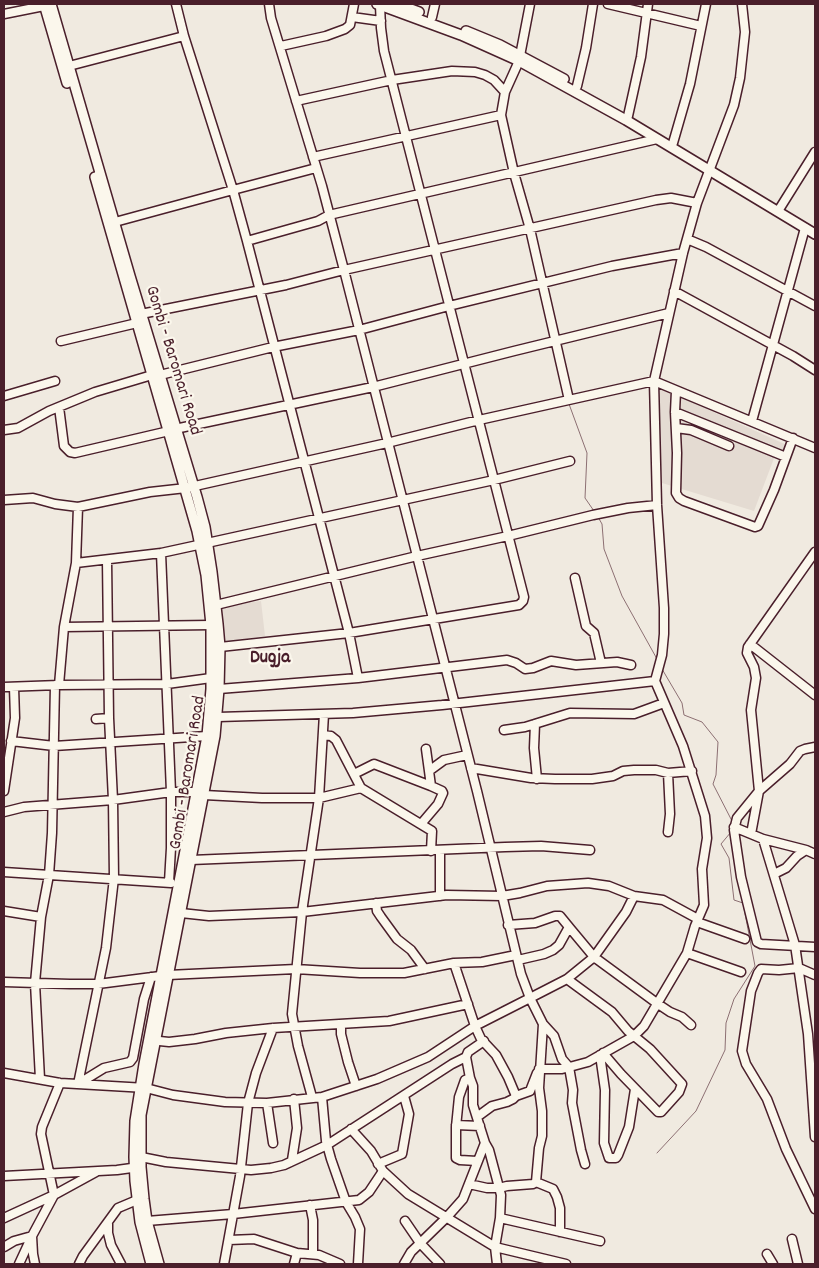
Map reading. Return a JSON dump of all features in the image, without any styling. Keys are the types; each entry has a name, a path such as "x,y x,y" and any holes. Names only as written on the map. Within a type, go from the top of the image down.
{"main road":[{"name":"Gombi - Baromari Road","path":"46,4 69,66 137,323 156,375"},
{"name":"Gombi - Baromari Road","path":"46,4 106,206 114,222 172,430 205,527 203,544 211,625 211,678 207,736 191,860 183,883 181,913 164,976"},
{"path":"379,4 519,58 815,229"},
{"path":"397,4 432,17 577,86 673,143 815,234"},
{"name":"Gombi - Baromari Road","path":"151,1264 140,1222 137,1200 143,1088 164,976 218,717 220,646 216,605 203,544"},
{"name":"Gombi - Baromari Road","path":"138,1164 148,1221 159,1264"}],"street":[{"path":"4,14 46,4"},
{"path":"176,4 184,36 233,190 247,241 258,290 349,634 358,678"},
{"path":"269,4 271,18 281,46 344,270 434,620 508,925 530,998 543,1024 554,1036 562,1059 569,1068 573,1090 572,1103 585,1164"},
{"path":"281,46 326,36 345,29 350,25 354,4"},
{"path":"220,646 349,634 519,605 523,601 524,596 384,51 379,4"},
{"path":"432,17 435,4"},
{"path":"530,4 519,58 505,92 502,115 514,173 530,229 569,400"},
{"path":"577,86 586,48 593,4"},
{"path":"608,4 702,26"},
{"path":"628,116 641,57 648,4"},
{"path":"673,143 690,84 706,4"},
{"path":"539,1069 569,1068 588,1062 634,1036 644,1026 687,953 704,905 702,869 707,838 705,816 692,771 655,681 662,655 664,608 657,504 654,381 683,253 697,203 734,105 740,78 745,32 742,4"},
{"path":"352,17 381,21"},
{"path":"69,66 184,36"},
{"path":"296,101 392,80 452,71 475,72 494,80 505,92"},
{"path":"313,157 502,115"},
{"path":"247,241 318,221 329,216 657,139"},
{"path":"780,208 815,152"},
{"path":"114,222 316,168"},
{"path":"141,314 258,290 530,229 596,212 656,200 671,198 697,203"},
{"path":"752,421 805,228"},
{"path":"687,239 706,247 815,306"},
{"path":"4,430 18,428 49,411 95,392 156,375 273,347 359,330 612,266 683,253"},
{"path":"674,291 815,370"},
{"path":"59,407 64,446 70,452 373,387 669,313"},
{"path":"61,341 137,323"},
{"path":"4,396 55,381"},
{"path":"4,500 33,498 55,504 78,507 150,492 190,487 654,381 815,448"},
{"path":"676,391 676,492 678,498 755,527 760,524 793,438"},
{"path":"675,412 786,457"},
{"path":"676,428 691,430 729,446"},
{"path":"76,564 161,553 319,520 570,461"},
{"path":"216,605 602,513 657,504"},
{"path":"40,1078 35,983 42,917 50,875 57,685 64,628 76,564 78,507"},
{"path":"750,834 759,791 751,710 756,678 754,667 747,653 750,644 815,552"},
{"path":"161,553 170,792 171,848 169,882"},
{"path":"78,1084 96,1005 98,984 106,948 114,878 108,685 107,560"},
{"path":"575,578 586,626 594,633 601,663"},
{"path":"64,628 211,625"},
{"path":"750,644 815,695"},
{"path":"219,689 358,678 507,660 516,663 525,670 551,661 576,664 617,662 631,665"},
{"path":"4,687 167,684 211,678"},
{"path":"218,717 353,713 454,704 655,681"},
{"path":"4,791 16,708 14,686"},
{"path":"504,730 536,724 570,713 634,714 664,703"},
{"path":"312,1097 292,1014 302,912 319,798 324,714"},
{"path":"96,719 109,718"},
{"path":"536,724 534,748 537,779"},
{"path":"323,735 334,737 361,788 432,831 436,850 440,896"},
{"path":"11,741 54,746 207,736"},
{"path":"815,747 805,748 759,791 742,811 734,827 741,877 758,942 761,944 815,947"},
{"path":"426,749 432,786"},
{"path":"430,771 444,760 467,755"},
{"path":"354,774 374,764 442,791 436,807 422,824"},
{"path":"471,768 537,779 592,779 614,776 623,770 656,770 668,773 692,771"},
{"path":"668,773 670,808 668,832"},
{"path":"4,812 24,807 113,800 170,792 262,798 319,798 361,788"},
{"path":"734,827 763,839 815,854"},
{"path":"763,839 795,945 811,1035 815,1137"},
{"path":"191,860 541,846 590,850"},
{"path":"774,874 786,868 797,856 806,850"},
{"path":"4,872 183,883"},
{"path":"181,913 210,916 302,912 440,896 502,896 547,886 588,883 609,886 634,896 663,900 698,920 745,939"},
{"path":"4,1073 78,1084 143,1088 201,1100 248,1103 322,1097 378,1079 428,1056 475,1026 567,979 594,957 626,912 634,896"},
{"path":"376,903 381,917 398,939 411,950 424,969"},
{"path":"4,911 42,917"},
{"path":"508,925 535,923 560,916 594,957 658,1004 682,1017 690,1025"},
{"path":"4,982 98,984 164,976 296,969 404,974 454,963 482,962 544,954 559,945 569,927"},
{"path":"687,953 741,972"},
{"path":"454,963 475,1026 484,1042 496,1056 516,1096"},
{"path":"815,975 799,968 762,969 758,973 751,990 742,1052 746,1064 767,1099 786,1149 815,1209"},
{"path":"78,1084 104,1068 130,1062 133,1058 144,999 151,977"},
{"path":"567,979 612,1012 634,1036 650,1049 682,1084 679,1092 661,1112 658,1112 602,1054"},
{"path":"152,1040 186,1040 273,1028 389,1021 468,1004"},
{"path":"341,1024 341,1034 356,1086"},
{"path":"477,1117 492,1106 507,1102 516,1096 530,1091 539,1069 543,1047 543,1024"},
{"path":"224,1264 240,1168 248,1103 256,1073 273,1028"},
{"path":"484,1042 468,1052 466,1057 472,1086 473,1105 500,1188 500,1218 495,1247 497,1264"},
{"path":"602,1054 605,1090 604,1143 609,1158 616,1158 618,1155 629,1127 635,1088"},
{"path":"4,1176 97,1171 138,1164 166,1162 259,1170 271,1168 328,1145 452,1064 466,1057"},
{"path":"536,1182 542,1136 539,1069"},
{"path":"470,1078 465,1080 461,1088 456,1125 457,1160 477,1161"},
{"path":"19,1264 54,1195 41,1134 60,1082"},
{"path":"530,1091 540,1102"},
{"path":"148,1221 359,1200 364,1197 380,1168 402,1154 408,1114 404,1096"},
{"path":"322,1097 328,1145 345,1201 360,1229 358,1264"},
{"path":"292,1160 297,1128 294,1099"},
{"path":"267,1102 273,1143"},
{"path":"456,1125 480,1126"},
{"path":"351,1129 371,1151 380,1168 398,1187 408,1194 495,1247 566,1264"},
{"path":"404,1264 411,1252 464,1199 485,1143"},
{"path":"4,1218 54,1195 97,1171"},
{"path":"469,1184 487,1188 500,1188 536,1182 553,1189 560,1208 560,1232"},
{"path":"79,1264 118,1208 137,1200"},
{"path":"310,1205 314,1227 312,1254"},
{"path":"500,1218 600,1241"},
{"path":"405,1221 420,1243 440,1264"},
{"path":"108,1223 111,1245 121,1264"},
{"path":"4,1247 14,1241 32,1236"},
{"path":"32,1236 33,1254 36,1264"},
{"path":"229,1240 254,1239 297,1253 312,1254 340,1264"},
{"path":"792,1239 798,1264"},
{"path":"294,1264 297,1253"},
{"path":"767,1254 774,1264"}],"shaded area":[{"path":"660,388 789,446 785,458 776,453 754,511 662,483"},
{"path":"261,601 265,636 223,642 220,606"}],"waterway":[{"path":"569,404 587,453 585,498 594,511"},
{"path":"598,517 602,524 604,549 622,596 657,659"},
{"path":"662,669 682,703 684,715 702,722 718,742 716,775 713,784 732,821"},
{"path":"657,1153 696,1111 725,1050 726,1023 734,999 755,966 743,903 734,900 729,858 721,844 731,832"}],"district":[{"name":"Dugja","path":"270,659"}]}
